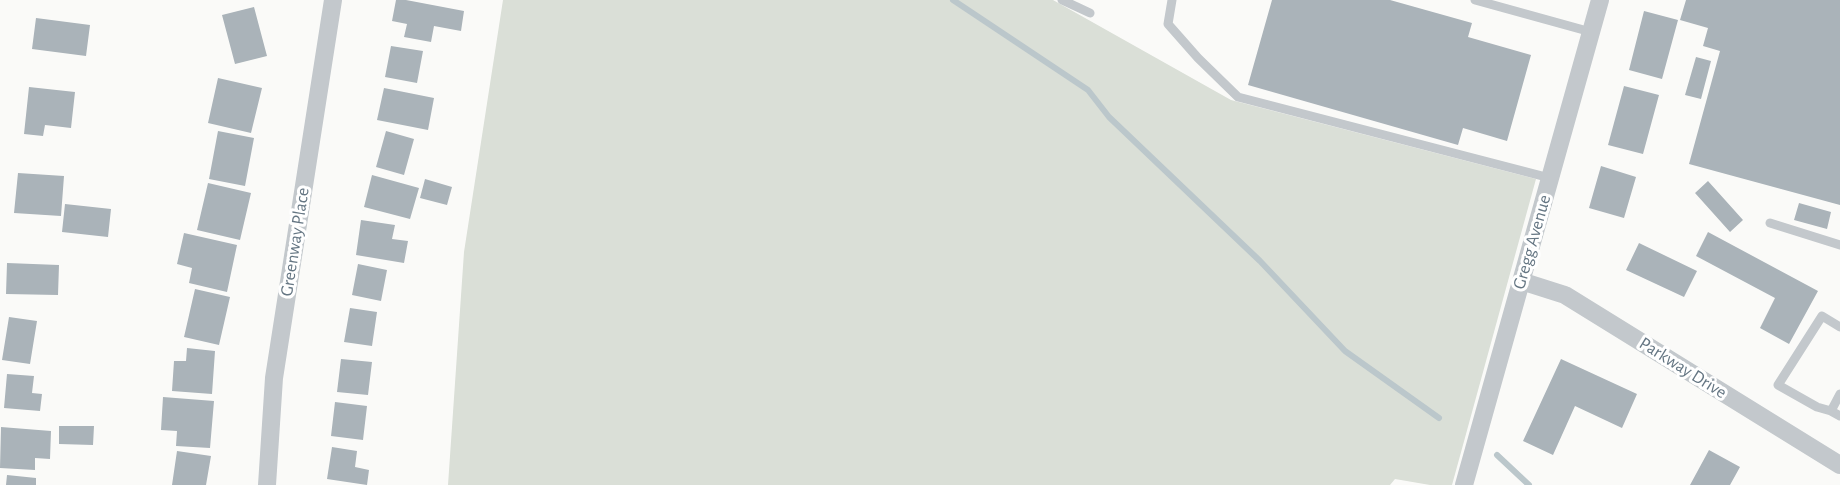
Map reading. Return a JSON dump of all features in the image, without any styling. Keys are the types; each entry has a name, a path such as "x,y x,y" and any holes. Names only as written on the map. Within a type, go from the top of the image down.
{"street":[{"name":"Greenway Place","path":"267,485 274,378 333,0"},
{"name":"Gregg Avenue","path":"1464,485 1600,0"},
{"name":"Parkway Drive","path":"1521,281 1565,295 1839,462"}],"lane":[{"path":"1062,0 1090,13"},
{"path":"1172,0 1168,24 1223,84 1238,97 1550,178"},
{"path":"1475,0 1591,32"},
{"path":"1770,223 1840,245"},
{"path":"1840,327 1822,315 1779,385 1817,407 1840,416"},
{"path":"1831,411 1840,394"}],"shaded area":[{"path":"503,0 1053,0 1231,100 1536,179 1452,485 1430,485 1395,479 1390,485 448,485 464,252"}],"building":[{"path":"396,0 464,11 461,31 434,26 431,42 404,37 407,24 392,21"},
{"path":"1272,0 1390,0 1472,23 1468,37 1531,55 1507,141 1463,128 1458,145 1248,85"},
{"path":"1686,0 1840,0 1840,205 1689,164 1720,51 1703,46 1708,28 1680,20"},
{"path":"254,7 267,56 235,64 222,15"},
{"path":"1644,11 1678,20 1662,79 1629,70"},
{"path":"36,18 90,25 86,56 32,49"},
{"path":"391,46 423,51 417,83 385,77"},
{"path":"1696,57 1711,61 1701,99 1685,95"},
{"path":"218,78 262,88 251,133 208,123"},
{"path":"1624,86 1659,95 1643,154 1608,145"},
{"path":"29,87 75,92 71,128 45,125 43,136 24,134"},
{"path":"384,88 434,98 428,130 377,120"},
{"path":"218,131 254,138 245,186 209,179"},
{"path":"386,131 414,139 404,175 376,167"},
{"path":"1601,166 1636,177 1624,218 1589,208"},
{"path":"18,173 64,176 61,216 14,213"},
{"path":"372,175 419,188 410,219 364,207"},
{"path":"425,179 452,187 447,205 420,198"},
{"path":"1708,181 1743,220 1730,232 1695,193"},
{"path":"208,183 251,193 240,240 197,230"},
{"path":"1799,203 1831,212 1827,229 1794,220"},
{"path":"65,204 111,209 108,237 62,232"},
{"path":"361,220 395,225 392,239 408,241 404,263 356,255"},
{"path":"1708,232 1818,291 1789,344 1760,328 1775,298 1696,256"},
{"path":"184,233 237,245 227,292 189,283 192,268 177,264"},
{"path":"1639,243 1697,271 1684,297 1626,270"},
{"path":"7,263 59,265 58,295 6,294"},
{"path":"358,264 387,270 381,301 352,295"},
{"path":"195,289 230,297 219,345 184,337"},
{"path":"350,308 377,312 372,346 344,342"},
{"path":"9,317 37,321 30,364 2,360"},
{"path":"187,348 215,351 212,394 172,391 174,361 186,361"},
{"path":"341,359 372,362 368,395 337,392"},
{"path":"1561,359 1637,394 1622,428 1575,406 1553,455 1523,441"},
{"path":"7,374 34,376 32,393 42,394 40,411 4,408"},
{"path":"163,397 214,401 210,448 176,446 177,431 161,430"},
{"path":"335,402 367,406 363,440 331,436"},
{"path":"59,426 94,426 93,445 59,444"},
{"path":"1,427 51,431 50,459 35,458 35,470 0,468"},
{"path":"332,447 357,451 355,467 369,470 367,485 327,479"},
{"path":"1709,450 1740,467 1730,485 1690,485"},
{"path":"177,451 211,456 206,485 172,485"},
{"path":"7,475 36,478 36,485 6,485"}],"waterway":[{"path":"953,0 1088,90 1109,117 1260,261 1345,351 1439,418"},
{"path":"1497,455 1529,485"}]}
